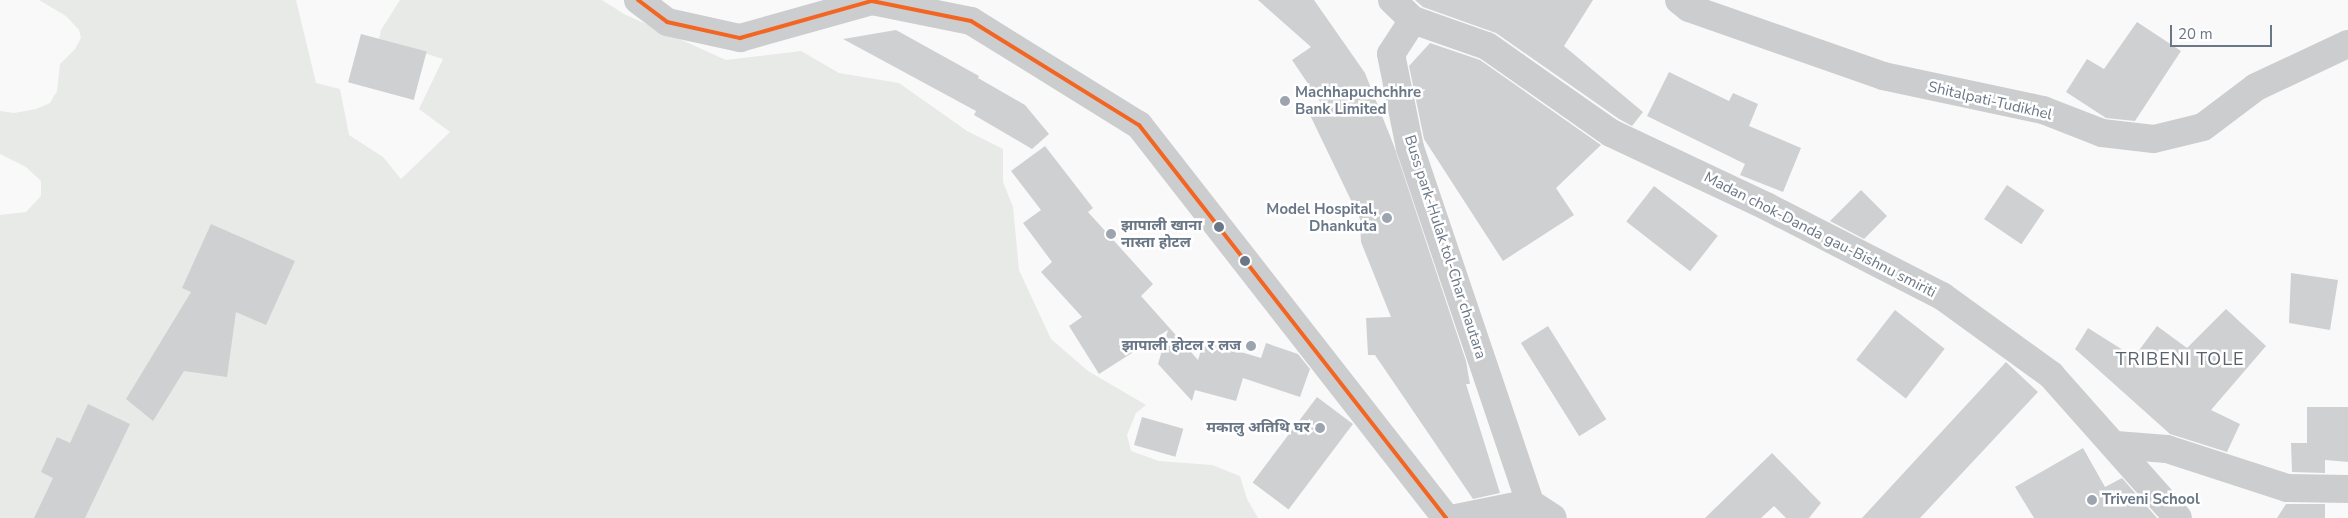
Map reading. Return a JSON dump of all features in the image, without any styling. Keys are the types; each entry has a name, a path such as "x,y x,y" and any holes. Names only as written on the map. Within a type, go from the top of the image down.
{"street":[{"path":"638,0 667,22 740,38 872,1 971,21 1139,125 1446,518"},
{"path":"1392,0 1413,20"},
{"name":"Shitalpati-Tudikhel","path":"1679,0 1689,8 1882,76 2043,110 2102,133 2154,139 2203,127 2256,86 2348,44"},
{"name":"Madan chok-Danda gau-Bishnu smiriti","path":"1413,20 1487,46 1611,134 1766,206 1942,296 2051,375 2116,445 2178,518"},
{"name":"Buss park-Hulak tol-Char chautara","path":"1413,20 1391,54 1410,148 1530,504"},
{"path":"2116,445 2167,449 2287,488 2348,490"},
{"path":"1456,518 1530,504 1552,518"}],"shaded area":[{"path":"39,0 296,0 316,83 340,89 349,135 383,157 401,179 450,132 419,109 443,59 379,39 381,30 400,0 602,0 624,14 726,60 801,51 839,73 899,83 967,131 1003,149 1003,182 1013,207 1019,270 1051,339 1088,371 1146,405 1136,413 1127,435 1131,451 1159,461 1212,465 1240,476 1247,499 1258,518 0,518 0,215 26,212 41,196 41,181 26,167 0,154 0,111 14,113 36,109 50,103 57,91 60,64 75,49 81,38 79,30 66,16"}],"building":[{"path":"1258,0 1314,0 1365,73 1394,146 1466,361 1470,384 1466,384 1500,493 1473,499 1375,355 1368,355 1366,318 1391,317 1361,242 1360,219 1309,113 1323,106 1292,60 1311,47"},
{"path":"1415,0 1593,0 1564,46 1643,112 1632,126 1619,119 1496,33 1423,7"},
{"path":"2137,22 2181,51 2135,121 2106,118 2066,92 2087,59 2104,69"},
{"path":"896,30 979,76 978,78 1025,105 1049,134 1032,149 974,115 976,111 843,39"},
{"path":"361,34 427,52 414,100 348,82"},
{"path":"1430,43 1480,60 1601,145 1556,188 1574,215 1503,261 1424,139 1409,66"},
{"path":"1669,72 1729,101 1733,93 1758,104 1749,126 1801,148 1783,192 1740,175 1745,164 1647,116"},
{"path":"1045,146 1093,208 1088,212 1153,284 1141,296 1198,360 1204,341 1261,358 1266,343 1298,354 1310,369 1300,397 1243,378 1236,401 1195,390 1192,401 1158,364 1168,330 1099,374 1069,326 1082,317 1041,272 1052,262 1023,223 1041,210 1011,171"},
{"path":"2007,185 2044,210 2021,244 1984,219"},
{"path":"1654,186 1718,236 1690,271 1626,221"},
{"path":"1861,190 1887,216 1864,239 1830,221"},
{"path":"211,224 295,261 266,325 236,312 227,377 184,371 153,421 126,399 191,292 182,288"},
{"path":"2291,273 2338,280 2330,330 2289,323"},
{"path":"2226,309 2266,346 2211,410 2240,424 2227,452 2170,434 2075,349 2088,328 2134,357 2157,326 2187,348"},
{"path":"1895,310 1945,349 1906,398 1856,360"},
{"path":"1548,326 1606,419 1579,436 1521,343"},
{"path":"2006,362 2038,392 1920,518 1862,518"},
{"path":"1317,397 1353,424 1289,510 1253,482"},
{"path":"88,404 130,424 85,518 34,518 53,478 41,472 57,437 70,443"},
{"path":"2307,407 2348,407 2348,462 2325,460 2325,473 2292,472 2291,443 2307,443"},
{"path":"1142,417 1183,429 1175,457 1134,445"},
{"path":"2083,448 2105,487 2122,478 2157,518 2034,518 2015,487"},
{"path":"1772,453 1821,503 1809,518 1786,518 1774,506 1761,518 1705,518"},
{"path":"2286,504 2325,504 2325,518 2277,518"}],"transit line":[{"path":"638,0 667,22 740,38 872,1 971,21 1139,125 1446,518"}],"place":[{"name":"Machhapuchchhre Bank Limited","path":"1285,101"},
{"name":"Model Hospital, Dhankuta","path":"1387,218"},
{"name":"झापाली खाना नास्ता होटल","path":"1111,234"},
{"name":"झापाली होटल र लज","path":"1251,346"},
{"name":"मकालु अतिथि घर","path":"1320,428"},
{"name":"Triveni School","path":"2092,500"}],"district":[{"name":"TRIBENI TOLE","path":"2180,359"}]}
